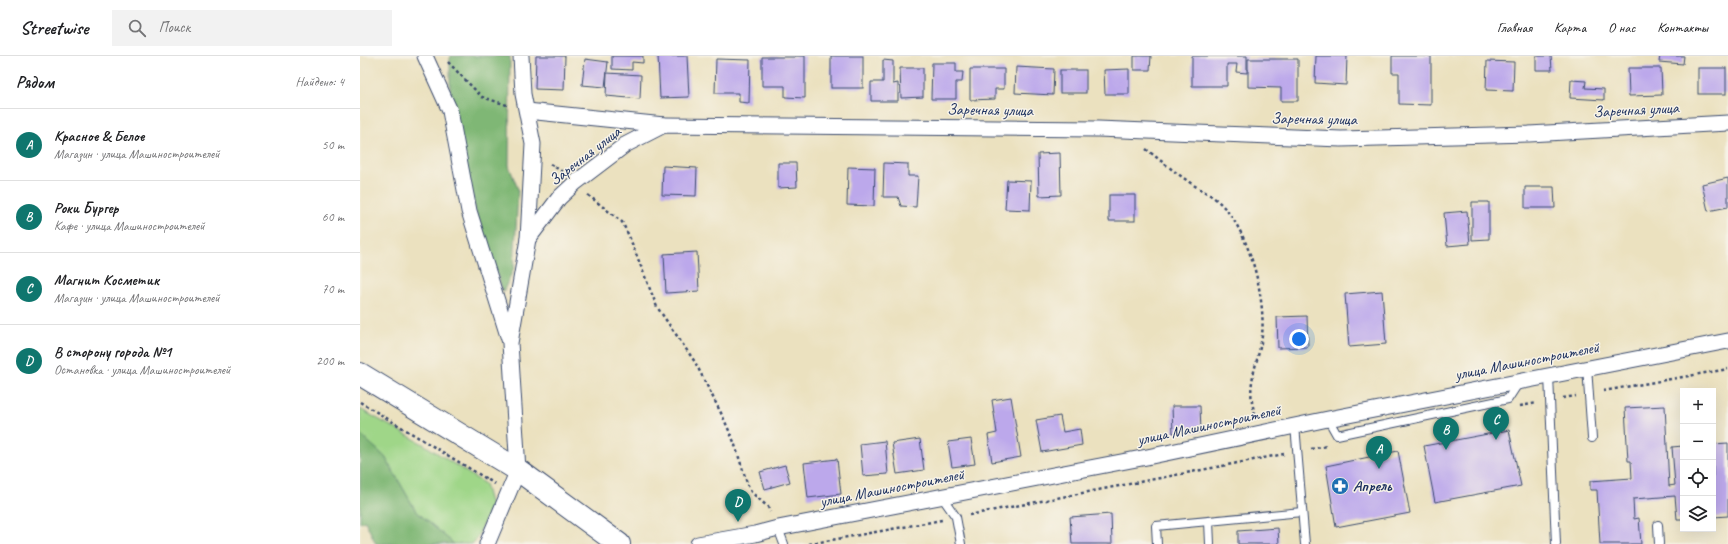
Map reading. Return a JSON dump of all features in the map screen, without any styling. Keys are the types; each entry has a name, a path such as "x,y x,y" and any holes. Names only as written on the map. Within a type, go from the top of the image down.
{"street":[{"path":"425,56 450,111 469,211 510,343"},
{"path":"521,56 523,94 533,148 528,239"},
{"path":"527,111 664,125"},
{"name":"Заречная улица","path":"518,470 510,343 528,239 559,198 575,183 625,145 664,125 1098,130 1341,139 1529,134 1728,123"},
{"name":"улица Машиностроителей","path":"698,544 1147,457 1295,425 1587,367 1728,341"},
{"path":"360,374 518,470 619,544"},
{"path":"487,544 518,470"}],"lane":[{"path":"1587,367 1592,438"},
{"path":"1548,375 1556,544"},
{"path":"1295,425 1305,544"},
{"path":"942,497 956,517 961,544"},
{"path":"1157,544 1156,526 1302,512"},
{"path":"1209,521 1210,544"},
{"path":"1658,525 1658,544"},
{"path":"778,528 784,544"}],"path":[{"path":"442,59 448,62 482,97 527,111"},
{"path":"1144,147 1177,174 1213,197 1228,212 1239,229 1258,282 1261,307 1262,330 1260,348 1252,378 1251,394 1256,416"},
{"path":"533,148 544,160 564,172 622,222 658,307 684,343 723,417 734,442 751,492 768,507 778,528"},
{"path":"1550,400 1728,369"},
{"path":"360,402 508,492"},
{"path":"809,544 1030,504"}],"green space":[{"path":"450,56 510,56 509,166 518,189 514,268 503,292 476,213 450,93"},
{"path":"360,409 423,444 485,484 491,506 478,536 472,544 454,544 416,511 385,457 360,434"},
{"path":"360,434 385,457 416,511 454,544 376,544 365,521 360,523"}],"building":[{"path":"536,56 565,56 564,90 535,89"},
{"path":"612,56 643,56 643,63 632,62 632,70 612,69"},
{"path":"658,56 687,56 689,97 660,98"},
{"path":"805,56 805,98 785,97 785,86 762,86 762,57"},
{"path":"831,56 863,56 863,88 831,88"},
{"path":"1134,56 1151,56 1150,70 1134,70"},
{"path":"1192,56 1247,56 1247,73 1236,72 1237,64 1227,64 1227,86 1192,86"},
{"path":"1316,56 1347,56 1346,85 1315,83"},
{"path":"1392,56 1431,56 1431,105 1399,104 1399,73 1392,73"},
{"path":"1536,56 1551,56 1552,70 1536,70"},
{"path":"1660,56 1684,56 1683,64 1659,62"},
{"path":"585,59 608,62 605,87 582,85"},
{"path":"716,59 750,60 749,103 739,102 739,93 715,93"},
{"path":"1248,59 1298,59 1298,101 1281,101 1281,88 1248,87"},
{"path":"883,60 893,61 893,84 898,83 898,101 871,101 871,82 883,82"},
{"path":"1487,61 1514,62 1513,91 1486,90"},
{"path":"932,63 956,63 956,72 963,72 962,82 956,82 956,99 931,99"},
{"path":"1016,67 1054,69 1053,95 1015,93"},
{"path":"900,68 923,68 923,97 901,98"},
{"path":"1628,68 1661,68 1662,95 1629,96"},
{"path":"1698,68 1726,68 1726,94 1698,94"},
{"path":"970,69 1004,69 1004,89 995,89 995,99 970,100"},
{"path":"1129,69 1129,94 1105,94 1104,70"},
{"path":"1060,70 1086,70 1086,93 1060,93"},
{"path":"607,73 641,75 640,99 606,96"},
{"path":"1571,80 1586,81 1585,88 1604,89 1604,100 1570,98"},
{"path":"1060,153 1061,195 1039,196 1038,154"},
{"path":"778,163 796,163 797,187 778,188"},
{"path":"884,163 908,164 908,176 918,176 916,207 901,206 898,197 883,197"},
{"path":"663,166 697,168 696,196 662,195"},
{"path":"848,167 875,168 874,206 847,205"},
{"path":"1728,178 1728,207 1708,211 1702,184"},
{"path":"1007,180 1031,181 1030,210 1005,209"},
{"path":"1525,187 1554,187 1555,208 1525,208"},
{"path":"1109,195 1135,195 1135,221 1109,221"},
{"path":"1472,202 1489,202 1489,239 1472,240"},
{"path":"1467,211 1470,244 1447,246 1444,213"},
{"path":"697,252 699,291 666,293 664,254"},
{"path":"1382,291 1386,344 1349,347 1345,294"},
{"path":"1307,316 1308,347 1278,348 1277,317"},
{"path":"1011,397 1021,457 992,462 988,435 997,433 992,400"},
{"path":"1172,406 1200,406 1201,432 1173,433"},
{"path":"1665,406 1669,486 1675,485 1672,447 1680,446 1680,519 1677,519 1675,496 1633,499 1634,519 1639,518 1641,544 1600,544 1597,490 1590,490 1590,481 1632,478 1631,461 1628,461 1625,408"},
{"path":"1060,416 1063,432 1080,429 1082,445 1042,452 1036,420"},
{"path":"1509,430 1521,486 1435,502 1424,446"},
{"path":"920,439 924,470 897,474 892,443"},
{"path":"971,439 975,464 952,467 948,442"},
{"path":"885,441 888,474 863,476 860,444"},
{"path":"1728,443 1728,516 1716,517 1716,444"},
{"path":"1398,451 1410,513 1336,527 1326,466"},
{"path":"837,459 841,494 808,498 804,463"},
{"path":"785,465 790,482 765,489 760,472"},
{"path":"1111,514 1112,544 1072,544 1070,517"},
{"path":"1278,528 1279,544 1238,544 1238,531"}],"place":[{"name":"Магнит Косметик","path":"1496,440"},
{"name":"Роки Бургер","path":"1446,450"},
{"name":"Красное & Белое","path":"1379,469"},
{"name":"Апрель","path":"1340,486"},
{"name":"В сторону города №1","path":"738,522"}]}
